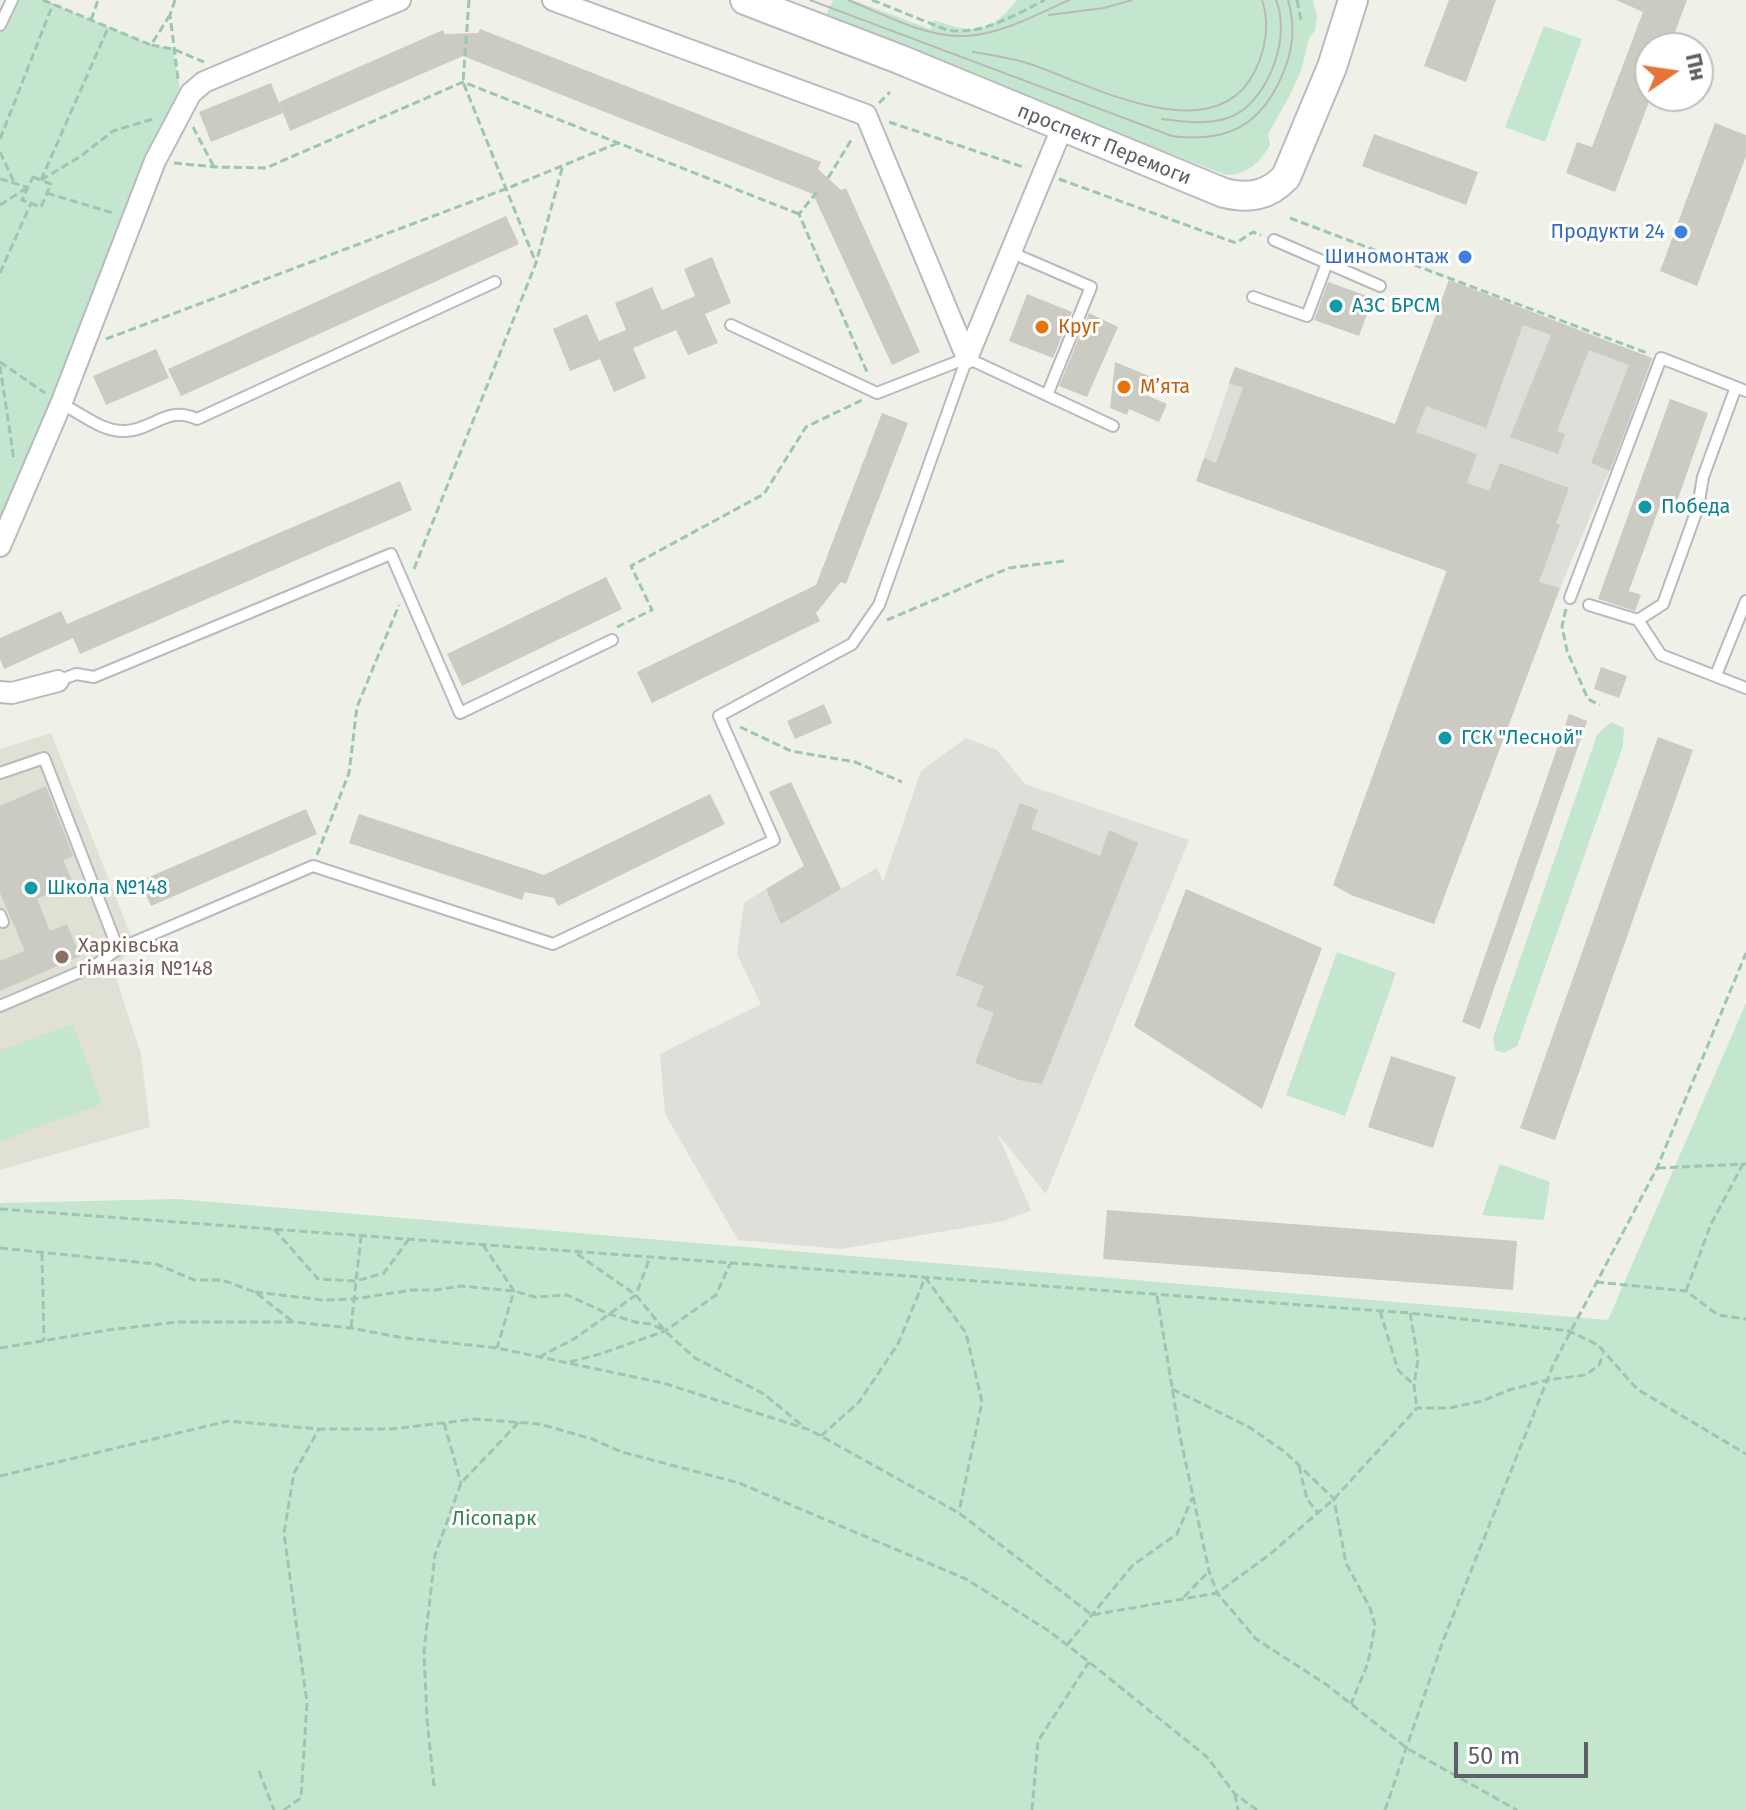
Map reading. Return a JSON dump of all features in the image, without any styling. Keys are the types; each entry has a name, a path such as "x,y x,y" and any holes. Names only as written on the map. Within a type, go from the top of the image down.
{"main road":[{"name":"проспект Перемоги","path":"745,0 899,59 1224,193 1241,197 1261,195 1275,189 1286,177 1332,67 1353,0"}],"street":[{"path":"0,546 61,404 155,161 191,93 204,82 400,0"},
{"path":"553,0 866,115 967,358"},
{"path":"967,358 1062,128"},
{"path":"0,692 12,693 58,681"}],"lane":[{"path":"0,25 12,0"},
{"path":"1274,240 1380,286"},
{"path":"1010,252 1091,287 1047,395"},
{"path":"1253,297 1307,316 1327,263"},
{"path":"61,404 80,412 105,429 123,431 138,429 183,412 197,419 495,282"},
{"path":"731,325 877,393 967,358 1113,426"},
{"path":"0,1006 94,966 118,949 313,866 553,944 774,840 719,716 852,644 879,605 967,358"},
{"path":"1570,598 1661,358 1741,389 1703,477 1698,507 1663,604 1638,620"},
{"path":"58,681 76,674 94,677 391,554 460,713 611,635"},
{"path":"1716,675 1746,601"},
{"path":"1589,605 1638,620 1661,655 1746,688"},
{"path":"0,773 44,758 118,949"}],"path":[{"path":"43,0 151,45 173,49 230,73"},
{"path":"91,20 98,0"},
{"path":"151,45 170,15 175,0"},
{"path":"469,0 463,82 536,263"},
{"path":"872,0 959,32 976,31 1045,0"},
{"path":"1297,0 1301,20"},
{"path":"0,139 53,4"},
{"path":"170,15 183,108 215,167"},
{"path":"41,180 108,28"},
{"path":"155,161 266,168 463,82 799,214 877,393 806,427 764,494 631,566 652,610 611,635"},
{"path":"41,180 81,156 113,131 183,108"},
{"path":"828,178 866,115 1042,173 1236,243 1253,232 1274,240"},
{"path":"82,348 508,188 618,143"},
{"path":"0,152 14,182"},
{"path":"313,866 349,773 357,707 536,263 563,165"},
{"path":"33,177 51,184 41,207 22,200 28,187 33,177"},
{"path":"0,179 28,187"},
{"path":"0,205 28,187"},
{"path":"799,214 817,192"},
{"path":"47,193 133,219"},
{"path":"0,273 31,203"},
{"path":"1290,218 1661,358"},
{"path":"0,364 61,404"},
{"path":"0,364 20,500"},
{"path":"861,631 1009,568 1064,561"},
{"path":"1570,598 1562,626 1567,651 1588,699 1600,705"},
{"path":"719,716 791,751 855,762 902,782"},
{"path":"1385,1810 1443,1641 1547,1380 1569,1331 1657,1168 1745,957"},
{"path":"1657,1168 1745,1164"},
{"path":"1686,1291 1711,1224 1745,1164"},
{"path":"0,1209 1410,1313 1569,1331 1598,1345 1637,1389 1746,1454"},
{"path":"274,1229 318,1279 356,1281 384,1273 409,1239"},
{"path":"351,1328 361,1236"},
{"path":"483,1245 514,1291"},
{"path":"0,1248 156,1264 194,1280 222,1280 255,1292 323,1300 461,1286 514,1291 535,1297 567,1295 609,1314 651,1324 665,1331"},
{"path":"574,1251 636,1295 665,1331 695,1358 764,1394 807,1429"},
{"path":"42,1253 44,1341"},
{"path":"539,1357 574,1339 636,1295 650,1257"},
{"path":"567,1363 665,1331 716,1295 731,1263"},
{"path":"821,1436 859,1402 898,1344 925,1277"},
{"path":"925,1277 966,1333 982,1402 959,1513"},
{"path":"1596,1282 1686,1291 1718,1315 1746,1319"},
{"path":"497,1348 514,1291"},
{"path":"255,1292 293,1322"},
{"path":"1156,1294 1193,1497 1209,1571 1217,1593 1256,1639 1351,1704 1408,1749 1517,1810"},
{"path":"1380,1311 1398,1370 1414,1385"},
{"path":"1410,1313 1418,1359 1414,1385 1417,1408"},
{"path":"0,1348 178,1322 293,1322 497,1348 663,1383 821,1436 959,1513 1092,1615 1217,1593 1269,1555 1334,1499 1417,1408 1450,1408 1482,1401 1547,1380 1586,1375 1610,1361"},
{"path":"1599,1365 1604,1352"},
{"path":"1172,1389 1249,1427 1298,1463 1334,1499 1346,1563 1370,1608 1375,1625 1368,1663 1351,1704"},
{"path":"0,1476 228,1421 319,1429 392,1429 475,1419 540,1424 592,1439 622,1452 739,1483 966,1579 1089,1662 1207,1757 1235,1794 1257,1810"},
{"path":"434,1786 424,1651 435,1555 461,1483 519,1422"},
{"path":"444,1423 461,1483"},
{"path":"284,1810 301,1798 307,1703 284,1533 294,1473 319,1429"},
{"path":"1298,1463 1307,1499 1318,1513"},
{"path":"1067,1645 1133,1565 1177,1534 1193,1497"},
{"path":"1184,1597 1209,1571"},
{"path":"1032,1810 1038,1741 1089,1662"},
{"path":"259,1771 274,1810"},
{"path":"1235,1794 1238,1810"}],"shaded area":[{"path":"1449,280 1656,360 1560,588 1434,924 1333,885 1446,571 1196,481 1235,367 1396,425"},
{"name":"Харківська гімназія №148","path":"51,733 135,946 113,969 141,1054 150,1127 0,1170 0,749"},
{"path":"966,738 997,750 1025,784 1189,840 1046,1194 997,1133 1031,1210 1004,1221 841,1249 738,1240 665,1114 660,1054 761,1004 737,954 744,903 766,889 782,923 877,868 883,882 921,771"}],"green space":[{"path":"12,0 44,0 151,45 173,49 183,108 0,546 0,25"},
{"path":"833,0 852,0 930,29 934,20 971,29 989,25 1017,0 1313,0 1317,17 1301,71 1268,134 1270,145 1252,166 1240,173 1226,175 824,20"},
{"path":"1544,26 1582,39 1545,142 1505,127"},
{"path":"1611,722 1624,728 1623,746 1517,1046 1504,1053 1495,1050 1493,1038 1597,735"},
{"path":"1337,952 1396,973 1345,1116 1286,1095"},
{"name":"Лісопарк","path":"1746,1003 1746,1810 0,1810 0,1203 177,1199 1608,1320"},
{"path":"73,1024 102,1104 0,1141 0,1050"},
{"path":"1500,1164 1550,1182 1544,1220 1482,1215"}],"building":[{"path":"1449,0 1496,0 1466,82 1424,66"},
{"path":"1616,0 1687,0 1675,32 1635,32 1643,12"},
{"path":"480,29 821,162 818,169 841,190 846,188 920,352 892,365 813,194 463,56 290,131 279,102 443,30 445,34 478,33"},
{"path":"1634,36 1634,112 1645,112 1615,192 1566,173 1577,142 1592,147"},
{"path":"271,83 283,113 211,142 199,112"},
{"path":"1715,123 1746,135 1746,156 1697,286 1660,271"},
{"path":"1374,134 1478,172 1466,205 1362,166"},
{"path":"506,216 519,244 181,396 168,369"},
{"path":"712,257 731,303 705,314 718,343 688,355 676,330 633,348 646,378 614,392 600,359 570,371 553,329 587,314 599,341 626,330 615,303 652,287 662,310 695,296 684,269"},
{"path":"1449,280 1652,358 1610,471 1591,463 1629,365 1589,350 1557,431 1565,434 1558,454 1510,437 1551,335 1523,325 1486,428 1426,406 1416,432 1477,454 1467,483 1489,491 1500,463 1569,488 1556,523 1560,525 1539,582 1560,588 1434,924 1351,895 1333,885 1447,571 1196,481 1204,458 1216,463 1243,388 1229,383 1235,367 1395,424"},
{"name":"АЗС БРСМ","path":"1328,282 1373,298 1359,336 1314,320"},
{"name":"Круг","path":"1027,294 1072,312 1053,358 1009,341"},
{"path":"1089,313 1118,327 1087,397 1059,386"},
{"path":"156,349 169,378 106,405 93,376"},
{"name":"Мʼята","path":"1115,362 1154,378 1146,395 1167,404 1159,422 1129,409 1127,415 1110,408"},
{"name":"Победа","path":"1670,399 1708,413 1674,510 1660,505 1629,591 1641,595 1635,611 1598,599"},
{"path":"882,413 908,423 846,584 841,582 816,613 820,621 652,703 637,672 816,585"},
{"path":"400,481 412,510 80,654 73,638 4,669 0,659 0,638 61,611 67,624"},
{"path":"606,577 622,609 462,686 447,654"},
{"path":"1601,667 1627,676 1619,698 1594,689"},
{"path":"824,704 832,723 795,739 787,721"},
{"path":"1569,714 1587,721 1480,1029 1462,1022"},
{"path":"1658,737 1693,750 1555,1140 1520,1128"},
{"path":"791,782 841,889 781,924 766,889 804,866 769,792"},
{"name":"Школа №148","path":"46,786 73,856 63,860 73,883 37,899 50,931 67,924 80,956 0,991 0,961 25,951 0,893 0,806"},
{"path":"710,794 725,824 558,906 554,898 525,892 522,900 349,843 359,814 544,875"},
{"path":"1020,803 1038,810 1031,829 1100,856 1109,830 1138,843 1042,1084 1019,1080 975,1063 994,1013 976,1006 984,986 956,975"},
{"path":"306,809 317,834 151,906 140,881"},
{"path":"1186,889 1322,948 1262,1109 1134,1026"},
{"path":"1391,1056 1456,1077 1433,1148 1368,1127"},
{"path":"1107,1210 1517,1241 1513,1290 1103,1259"}],"tram line":[{"path":"810,0 1172,136 1191,138 1224,134 1238,128 1251,120 1272,95 1291,49 1292,20 1288,0"},
{"path":"848,0 920,29 950,36 978,35 1005,28 1069,0"},
{"path":"1049,15 1104,8 1132,0"},
{"path":"973,52 1026,63 1151,106 1182,110 1212,107 1236,95 1255,71 1266,36 1262,0"},
{"path":"1162,119 1218,121 1235,115 1247,106 1267,80 1279,47 1280,14 1276,0"}],"place":[{"name":"Продукти 24","path":"1681,232"},
{"name":"Шиномонтаж","path":"1465,257"},
{"name":"АЗС БРСМ","path":"1336,306"},
{"name":"Круг","path":"1042,327"},
{"name":"Мʼята","path":"1124,387"},
{"name":"Победа","path":"1645,507"},
{"name":"ГСК \"Лесной\"","path":"1445,738"},
{"name":"Школа №148","path":"31,888"},
{"name":"Харківська гімназія №148","path":"62,957"}]}
